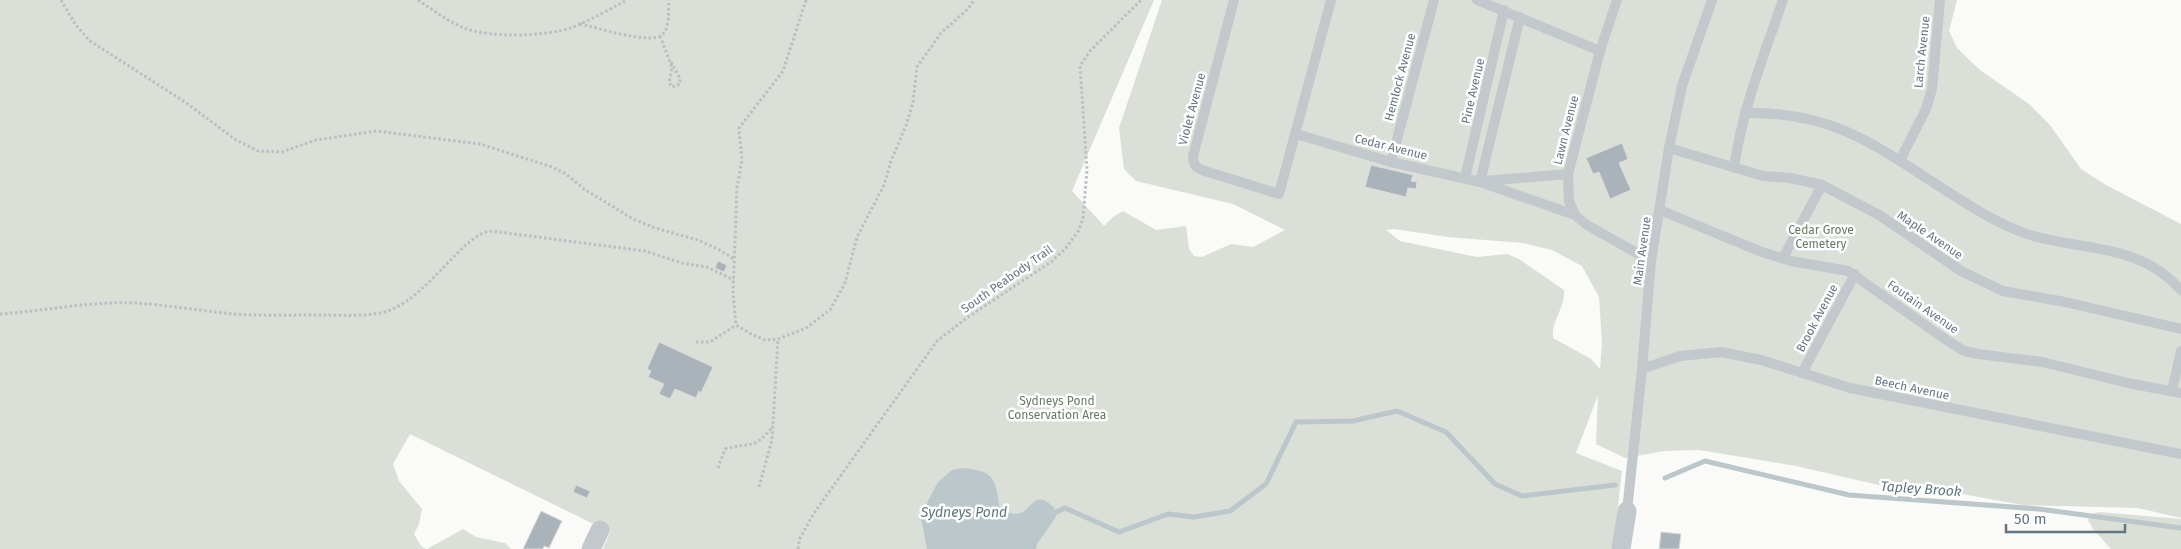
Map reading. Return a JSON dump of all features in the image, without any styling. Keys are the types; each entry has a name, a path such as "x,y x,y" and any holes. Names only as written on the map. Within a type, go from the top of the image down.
{"street":[{"path":"1621,549 1627,511"},
{"path":"591,549 600,530"}],"lane":[{"name":"Violet Avenue","path":"1234,0 1193,156 1194,163 1197,168 1204,171 1280,194 1296,134"},
{"path":"1296,134 1331,0"},
{"name":"Hemlock Avenue","path":"1391,162 1434,0"},
{"path":"1477,0 1600,51"},
{"name":"Lawn Avenue","path":"1575,215 1569,200 1568,174 1600,51 1617,0"},
{"name":"Main Avenue","path":"1627,511 1651,261 1669,148 1682,86 1712,0"},
{"path":"1734,168 1736,147 1745,113 1783,0"},
{"name":"Larch Avenue","path":"1900,160 1926,109 1932,89 1940,0"},
{"name":"Pine Avenue","path":"1465,178 1504,10"},
{"path":"1480,182 1520,17"},
{"path":"1745,113 1766,112 1797,116 1834,125 1870,142 1993,220 2031,235 2111,249 2144,262 2175,283 2181,290"},
{"name":"Cedar Avenue","path":"1296,134 1391,162 1480,182 1575,215 1587,225 1651,261"},
{"name":"Maple Avenue","path":"1669,148 1763,176 1790,178 1822,185 1879,215 1962,271 2003,290 2065,302 2181,329"},
{"name":"Cedar Avenue","path":"1480,182 1568,174"},
{"path":"1783,258 1822,185"},
{"name":"Foutain Avenue","path":"1660,210 1762,252 1848,271 1942,338 1964,351 2042,362 2128,383 2176,392"},
{"name":"Brook Avenue","path":"1802,373 1854,274"},
{"path":"2176,392 2181,351"},
{"name":"Beech Avenue","path":"1642,369 1680,356 1721,352 1761,360 1850,388 2181,454"}],"path":[{"path":"61,0 75,24 90,40 185,102 236,140 258,151 282,152 316,140 376,131 480,144 552,167 566,174 584,189 633,219 655,228 698,240 718,249 734,260"},
{"path":"418,0 462,27 488,34 557,31 579,24 627,0"},
{"path":"579,24 642,38 660,36 666,28 669,0"},
{"path":"736,325 734,260 737,188 742,160 739,128 783,71 806,0"},
{"path":"736,325 765,340 778,339 818,321 834,305 845,283 857,237 884,185 891,161 907,123 914,97 916,67 941,33 968,9 974,0"},
{"name":"South Peabody Trail","path":"798,549 802,534 937,341 968,317 1051,262 1066,248 1079,230 1083,218 1087,170 1080,66 1090,51 1141,0"},
{"path":"660,36 680,78 680,84 675,87 672,87 669,83 671,62"},
{"path":"0,314 68,306 136,303 264,315 350,315 383,312 398,306 418,293 482,232 490,231 645,251 682,263 707,267 734,280"},
{"path":"696,342 710,342 736,325"},
{"path":"759,487 772,440 778,339"},
{"path":"718,468 725,449 750,446 758,442 773,426"}],"green space":[{"path":"0,0 1154,0 1072,191 1104,226 1123,211 1156,230 1186,226 1189,249 1194,256 1202,257 1231,244 1253,247 1285,230 1233,204 1136,181 1124,169 1119,128 1162,0 1957,0 1949,31 1957,48 1980,70 2029,104 2050,125 2081,169 2106,185 2181,224 2181,518 2138,508 2023,505 1934,489 1879,485 1796,466 1699,450 1664,451 1625,458 1596,444 1598,395 1576,453 1622,471 1613,549 603,549 610,532 410,434 393,464 399,481 422,509 419,524 414,534 421,546 426,549 0,549","holes":["1394,229 1448,237 1523,243 1552,250 1582,266 1599,297 1602,343 1600,369 1591,359 1553,338 1554,326 1564,297 1564,290 1519,259 1507,254 1477,257 1400,241 1386,230"]},
{"path":"2099,512 2181,519 2181,549 2111,549 2093,529 2088,520 2092,514"},
{"path":"463,529 476,537 505,543 511,549 427,549"}],"water":[{"name":"Sydneys Pond","path":"963,468 982,472 992,479 997,491 1000,509 1017,514 1023,512 1038,500 1044,500 1054,507 1056,517 1037,544 1036,549 927,549 921,518 929,499 938,482 952,470"}],"building":[{"path":"1622,143 1628,159 1619,163 1631,190 1610,199 1599,172 1593,174 1586,158"},
{"path":"1371,165 1413,175 1411,181 1417,182 1416,189 1408,188 1406,197 1365,187"},
{"path":"718,261 727,265 724,272 715,268"},
{"path":"659,342 713,367 701,393 699,391 696,398 675,389 670,399 659,394 664,384 648,377 651,371 647,369"},
{"path":"576,485 590,491 587,498 573,492"},
{"path":"541,511 562,521 549,548 544,546 543,549 523,549"},
{"path":"1661,532 1681,534 1679,549 1659,549"}],"waterway":[{"name":"Tapley Brook","path":"1050,515 1065,508 1119,532 1168,514 1194,517 1230,511 1266,484 1296,422 1353,421 1397,411 1446,432 1495,484 1522,496 1615,485"},
{"name":"Tapley Brook","path":"1665,478 1705,461 1849,495 2039,509 2181,528"}],"park label":[{"name":"Cedar Grove Cemetery","path":"1821,237"},
{"name":"Sydneys Pond Conservation Area","path":"1057,408"}]}
